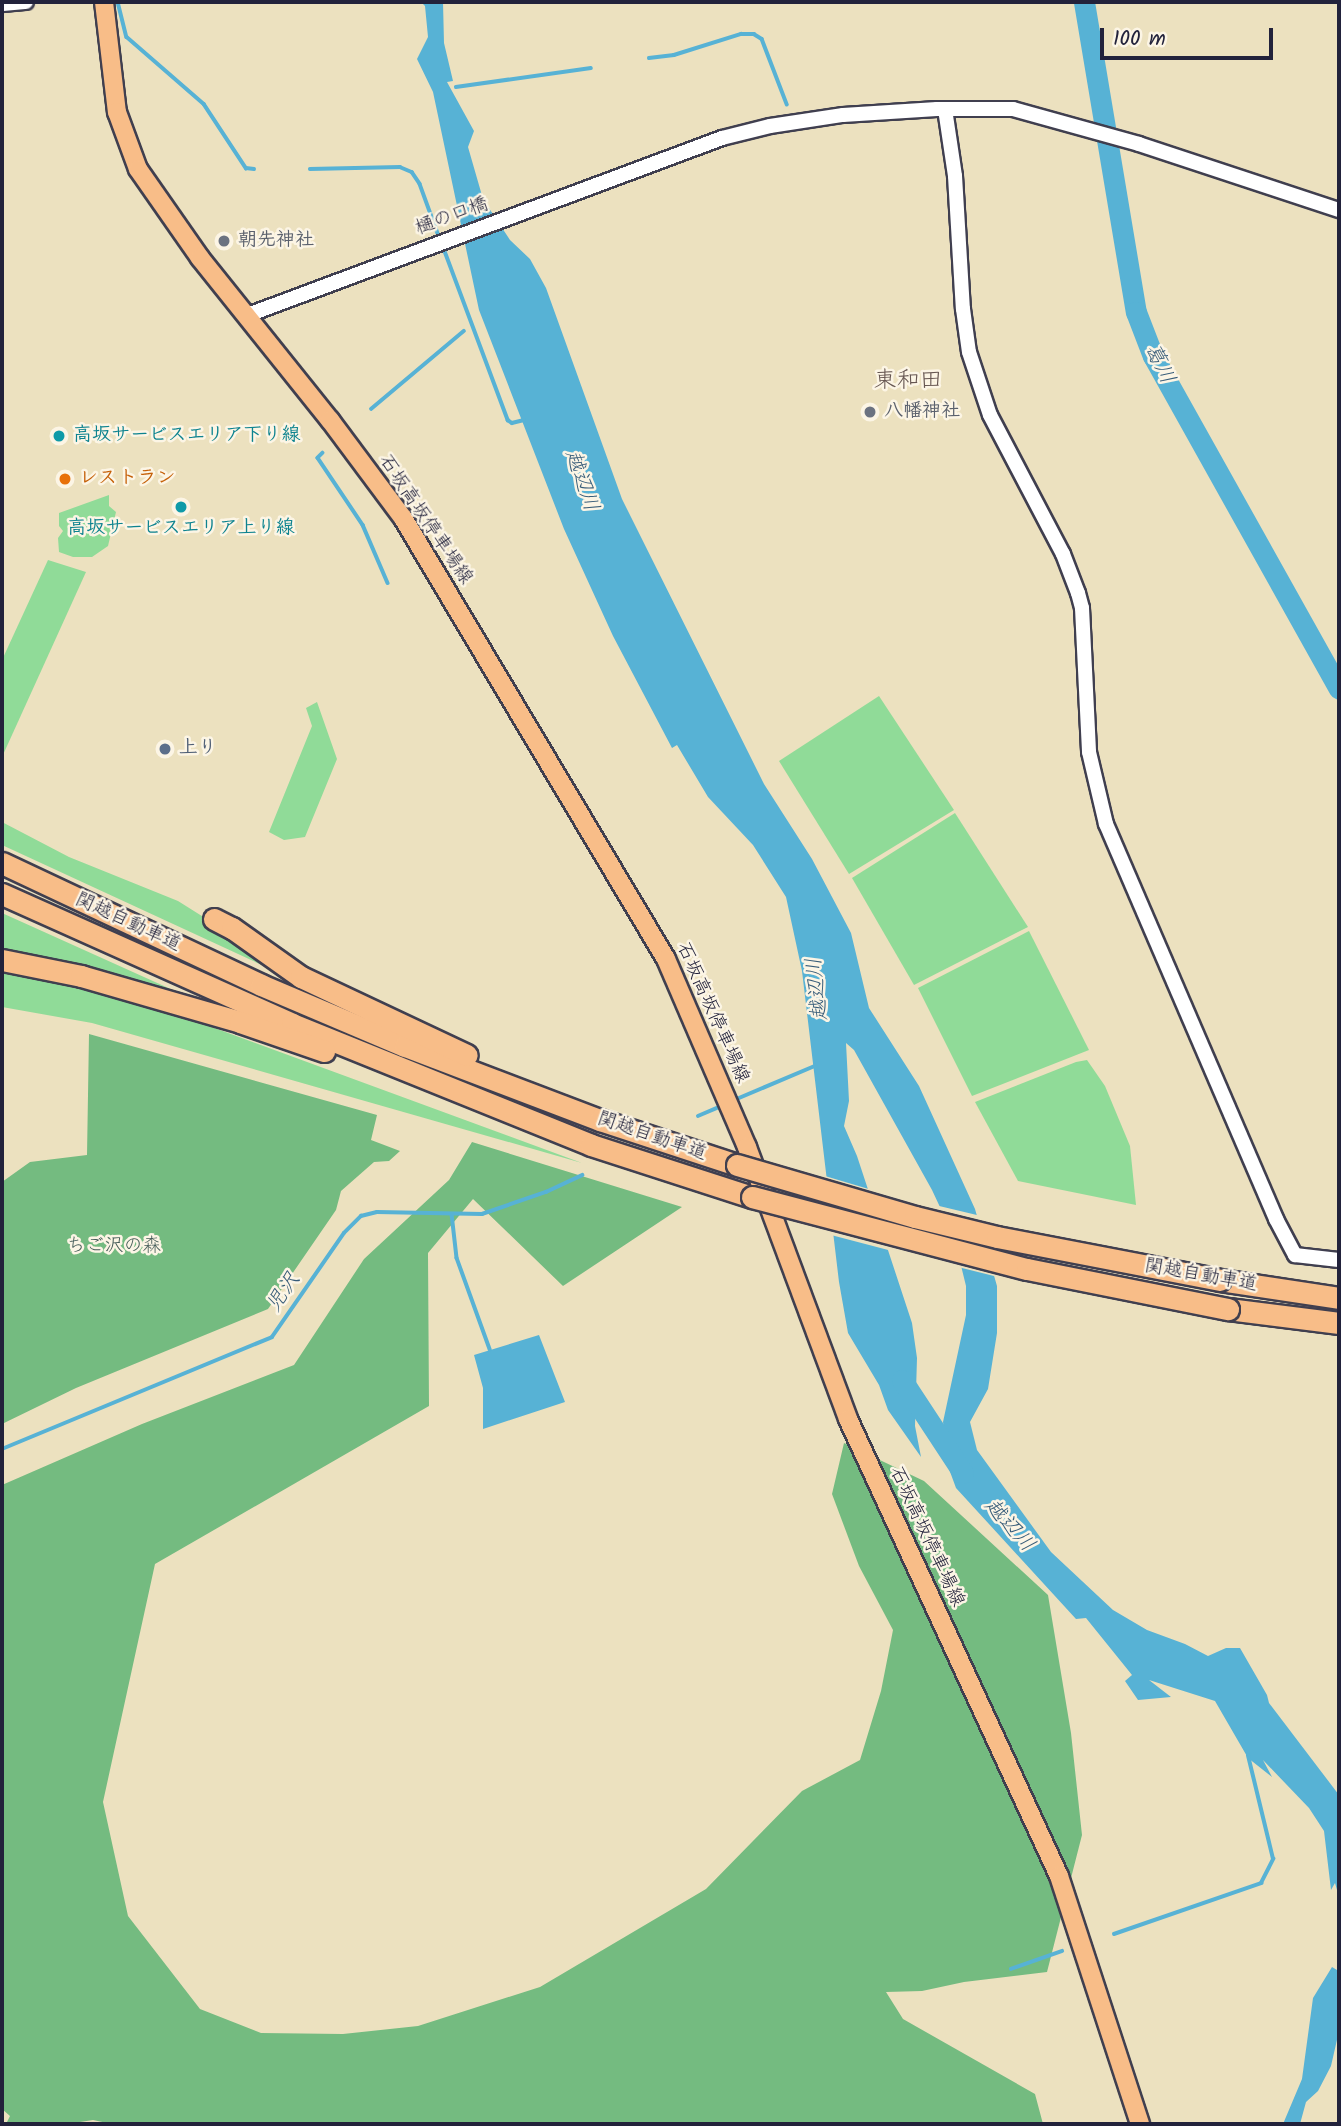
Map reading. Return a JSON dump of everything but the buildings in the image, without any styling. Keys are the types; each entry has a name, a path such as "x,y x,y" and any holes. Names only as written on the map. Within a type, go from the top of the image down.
{"highway":[{"name":"関越自動車道","path":"2,863 261,985 394,1041 600,1120 710,1157 915,1217 997,1237 1220,1280 1339,1298"},
{"name":"関越自動車道","path":"2,894 292,1024 590,1145 752,1197 1003,1263 1228,1309 1339,1323"},
{"path":"214,919 232,928 301,977 394,1022 501,1069 629,1116 710,1157"},
{"path":"2,960 81,976 240,1022 590,1145"}],"main road":[{"name":"石坂高坂停車場線","path":"104,2 117,112 138,169 171,219 245,316 330,420 410,530 666,959 729,1102 848,1419 1059,1876 1140,2124"}],"street":[{"path":"2,4 26,2"},
{"path":"945,109 955,176 963,309 970,352 990,415 1063,554 1078,593 1082,608 1089,752 1106,824 1271,1207 1295,1255 1339,1260"},
{"name":"樋の口橋","path":"245,316 722,138 770,126 844,115 945,109 1013,109 1130,142 1339,210"}],"green space":[{"path":"109,495 109,506 116,512 108,546 92,557 73,557 59,552 58,538 63,531 59,526 59,513"},
{"path":"48,560 86,572 2,757 2,660"},
{"path":"879,696 954,810 849,874 779,761"},
{"path":"317,702 337,759 305,837 284,840 269,832 312,726 306,708"},
{"path":"955,813 1028,927 914,985 852,878"},
{"path":"2,822 69,857 178,901 290,978 2,845"},
{"path":"2,913 195,1000 104,972 2,948"},
{"path":"1029,931 1089,1050 972,1096 918,988"},
{"path":"2,968 54,978 152,1005 582,1163 92,1023 2,1007"},
{"name":"ちご沢の森","path":"89,1034 377,1115 371,1140 400,1151 389,1161 374,1162 341,1191 336,1210 268,1309 76,1388 2,1424 2,1182 30,1162 87,1155"},
{"path":"1087,1060 1105,1086 1130,1146 1136,1205 1018,1181 975,1102"},
{"path":"472,1142 682,1207 563,1286 473,1199 428,1253 429,1406 155,1564 103,1802 128,1916 200,2009 261,2033 343,2034 418,2026 540,1987 706,1889 802,1791 860,1760 881,1691 893,1630 859,1566 832,1494 844,1443 924,1481 1048,1595 1071,1733 1082,1835 1047,1972 964,1982 922,1991 886,1992 903,2019 1035,2094 1043,2124 112,2124 93,2120 67,2124 6,2124 10,2116 2,2109 2,1485 142,1424 294,1365 364,1259 449,1180"}],"water":[{"path":"421,2 443,2 444,43 453,81 447,82 474,131 468,147 483,199 510,240 530,259 546,288 622,499 764,784 812,859 851,933 869,1008 919,1086 975,1209 997,1286 997,1333 988,1389 970,1422 977,1450 1051,1552 1113,1610 1147,1630 1208,1656 1226,1648 1240,1648 1269,1703 1339,1795 1339,1897 1335,1883 1331,1890 1324,1831 1309,1808 1263,1760 1272,1777 1248,1758 1215,1701 1149,1680 1171,1697 1138,1700 1125,1681 1132,1675 1086,1618 1076,1619 956,1488 949,1469 943,1422 966,1315 966,1286 954,1237 932,1190 854,1050 846,1043 849,1101 844,1126 857,1156 912,1323 917,1358 915,1426 921,1457 888,1410 879,1385 848,1333 839,1282 802,971 786,897 753,845 708,797 677,745 672,748 613,636 564,529 479,310 433,92 417,59 428,37 425,6"},
{"path":"539,1335 565,1402 483,1429 483,1388 474,1355"},
{"path":"1332,1967 1337,1970 1339,1967 1339,2031 1331,2066 1318,2091 1306,2102 1300,2124 1283,2124 1302,2079 1313,1998"}],"pier":[{"path":"825,1176 872,1190 892,1251 831,1235"},
{"path":"935,1205 981,1216 998,1277 958,1267 950,1238"}],"waterway":[{"path":"118,2 127,37 204,104 246,168 254,169"},
{"name":"葛川","path":"1084,2 1136,312 1153,356 1339,689"},
{"path":"649,58 674,55 741,34 754,34 762,39 787,104"},
{"path":"456,87 591,68"},
{"path":"310,169 400,167 412,172 420,184 440,239"},
{"path":"443,246 508,420 512,423 524,420"},
{"path":"371,409 464,331"},
{"path":"323,453 318,458 363,525 388,583"},
{"name":"児沢","path":"732,1101 815,1066"},
{"name":"児沢","path":"698,1116 722,1106"},
{"name":"児沢","path":"2,1449 272,1337 344,1233 361,1216 377,1212 482,1214 546,1192 582,1175"},
{"path":"452,1214 457,1258 490,1349"},
{"name":"越辺川","path":"902,1380 963,1473"},
{"path":"1114,1934 1261,1883 1273,1859 1248,1756"},
{"path":"1011,1969 1062,1951"}],"place":[{"name":"朝先神社","path":"224,241"},
{"name":"八幡神社","path":"870,412"},
{"name":"高坂サービスエリア下り線","path":"59,436"},
{"name":"レストラン","path":"65,479"},
{"name":"高坂サービスエリア上り線","path":"181,507"},
{"name":"上り","path":"165,749"}],"district":[{"name":"東和田","path":"908,381"}]}
